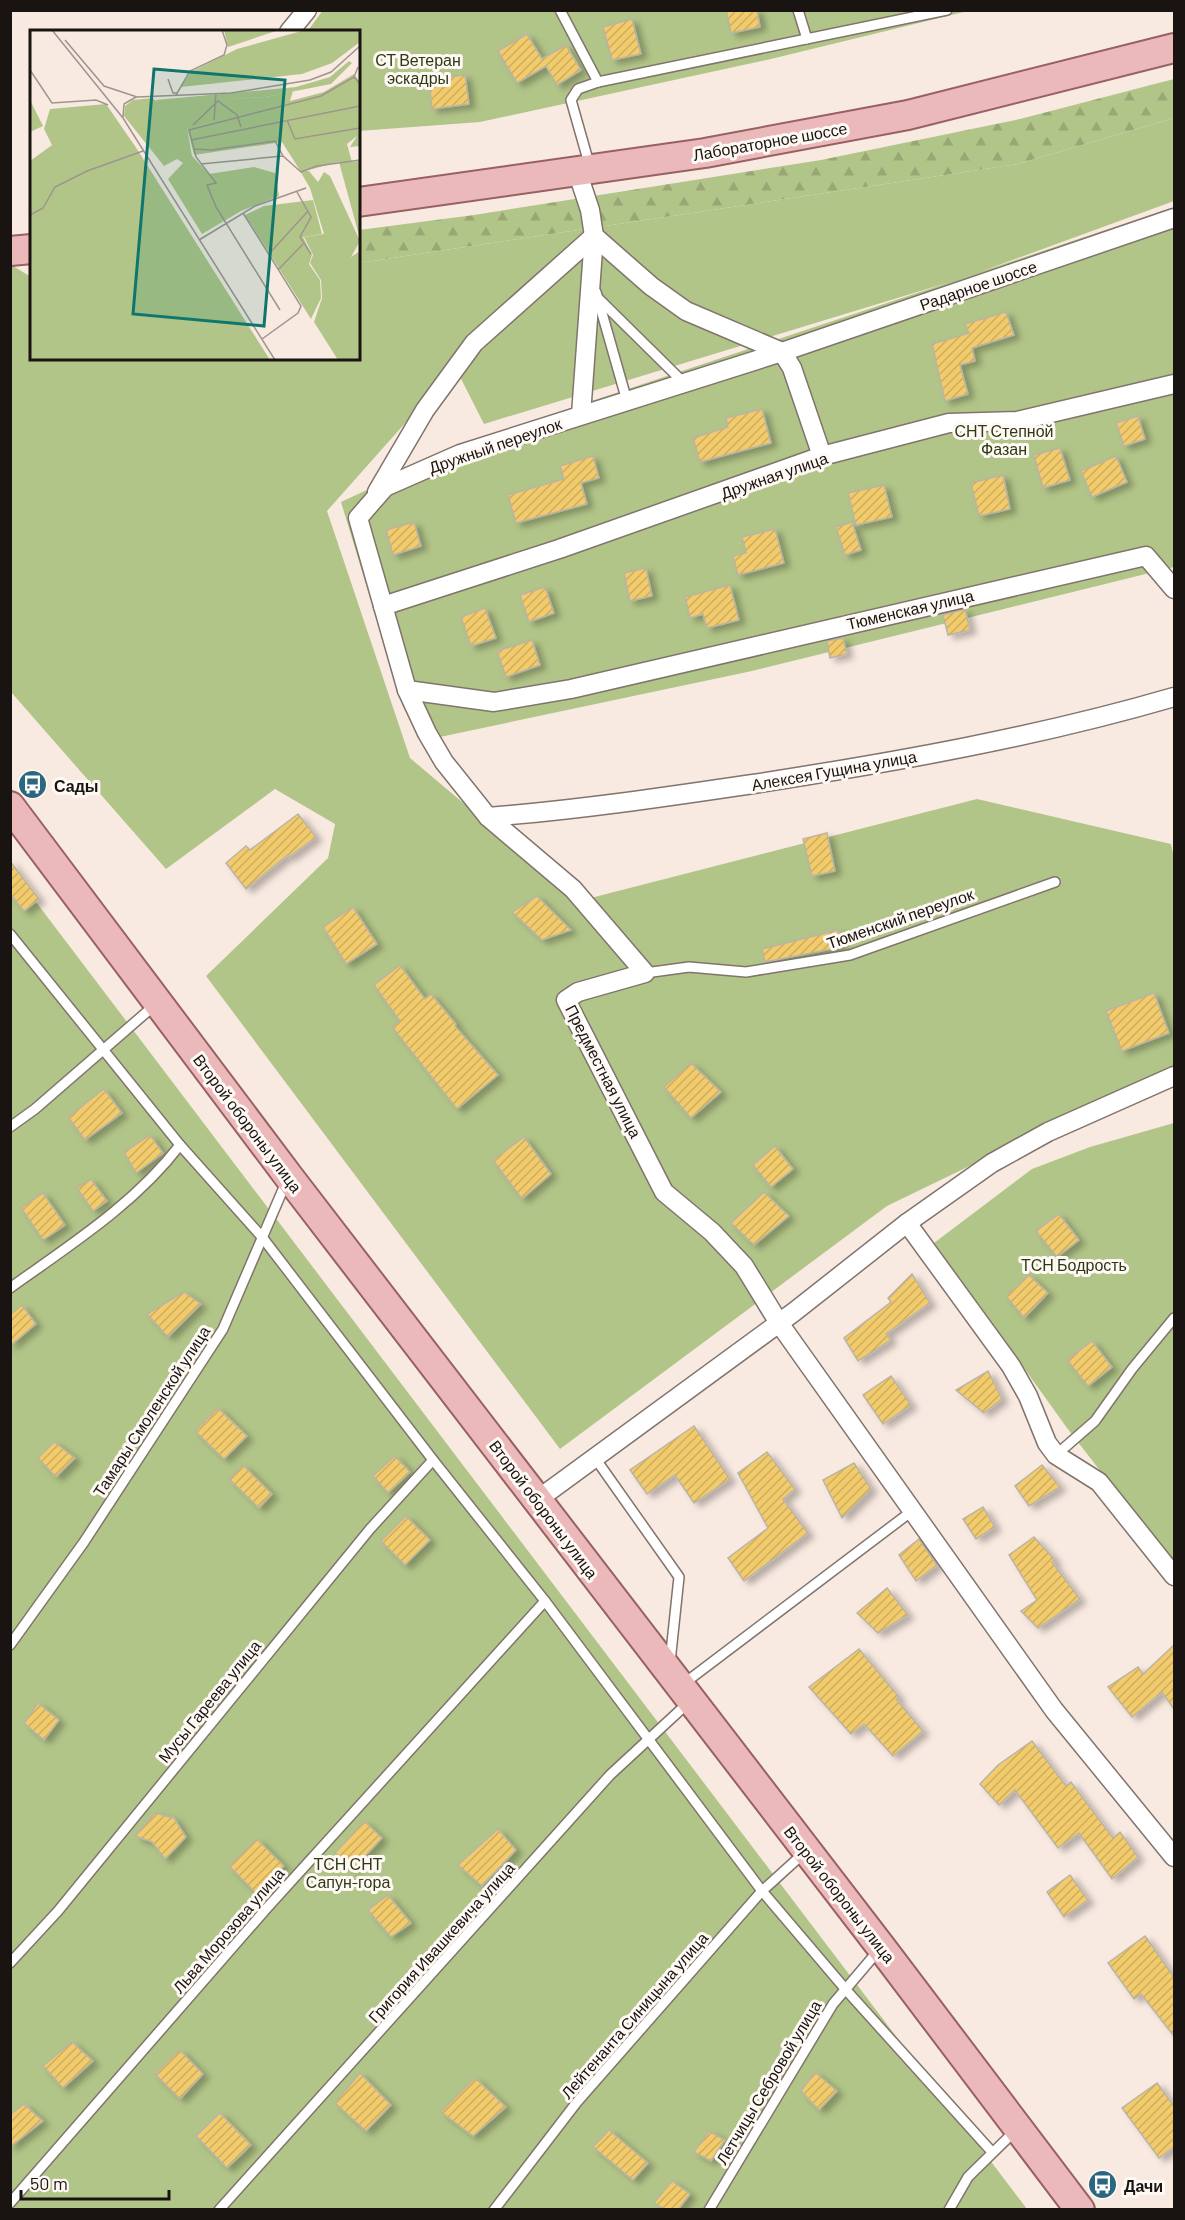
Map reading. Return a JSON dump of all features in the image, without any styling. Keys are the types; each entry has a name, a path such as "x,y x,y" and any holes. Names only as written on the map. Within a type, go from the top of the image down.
{"main road":[{"name":"Лабораторное шоссе","path":"360,202 705,153 908,115 1174,48"},
{"path":"10,251 30,249"},
{"name":"Второй обороны улица","path":"10,806 288,1177 881,1947 1080,2210"}],"street":[{"path":"291,30 307,10"},
{"path":"581,415 594,236 584,170"},
{"name":"Радарное шоссе","path":"782,352 1174,218"},
{"path":"594,236 651,286 686,311 782,352 792,368 822,456"},
{"path":"372,502 425,410 474,343 594,236"},
{"name":"Дружный переулок","path":"488,817 444,762 407,690 358,518 384,487 460,454 782,352"},
{"name":"Дружная улица","path":"383,606 548,553 822,456 949,423 1017,422 1174,384"},
{"name":"Тюменская улица","path":"407,690 494,702 571,689 1146,556 1174,590"},
{"name":"Алексея Гущина улица","path":"488,817 618,803 805,776 1089,722 1174,697"},
{"path":"488,817 573,889 645,973"},
{"name":"Предместная улица","path":"645,973 578,992 566,1000 664,1192 712,1232 744,1266 779,1323"},
{"path":"537,1500 779,1323 907,1223 1013,1149 1174,1076"},
{"path":"907,1223 1011,1366 1028,1396 1047,1443 1056,1455 1100,1482 1174,1576"},
{"path":"779,1323 1054,1710 1174,1857"}],"lane":[{"path":"560,10 598,82"},
{"path":"798,10 807,39"},
{"path":"584,170 571,100 578,89 598,82 947,10"},
{"path":"591,275 627,401"},
{"path":"597,297 684,384"},
{"name":"Тюменский переулок","path":"645,973 689,967 746,972 850,954 1055,882"},
{"path":"10,934 15,949 103,1049 180,1145 261,1237 545,1601 762,1891 847,1991 992,2152"},
{"path":"10,1127 35,1110 158,1002"},
{"path":"10,1288 119,1209 166,1164 180,1145"},
{"name":"Тамары Смоленской улица","path":"10,1645 84,1542 223,1329 288,1177"},
{"path":"1056,1455 1095,1421 1132,1369 1174,1318"},
{"path":"595,1458 679,1577 680,1687"},
{"name":"Мусы Гареева улица","path":"10,1963 58,1911 370,1529 433,1460"},
{"name":"Григория Ивашкевича улица","path":"219,2210 610,1775 650,1741 680,1687 912,1511"},
{"name":"Льва Морозова улица","path":"10,2203 266,1909 545,1601"},
{"name":"Лейтенанта Синицына улица","path":"494,2210 577,2102 762,1891 807,1851"},
{"name":"Летчицы Себровой улица","path":"709,2210 833,2004 847,1991 881,1947"},
{"path":"949,2210 968,2177 1017,2129"}],"green space":[{"name":"СТ Ветеран эскадры","path":"323,10 968,11 771,59 480,122 360,131 360,30 308,30"},
{"path":"1174,79 1174,118 1018,164 360,263 360,230 474,215 821,160 1020,119"},
{"name":"СНТ Степной Фазан","path":"1174,118 1174,201 980,272 1174,207 1174,567 752,671 421,741 403,706 341,502 474,440 950,282 484,424 455,367 327,511 410,758 579,901 977,799 1171,844 1174,858 1174,1067 887,1206 560,1449 206,976 328,858 335,824 275,789 166,869 11,692 10,264 30,276 30,360 360,360 360,263 1018,164"},
{"name":"ТСН СНТ Сапун-гора","path":"11,869 1027,2209 11,2209"},
{"name":"ТСН Бодрость","path":"1174,1123 1174,1566 1067,1428 934,1243 1032,1169 1090,1147"}],"building":[{"path":"726,10 757,10 760,27 731,33"},
{"path":"632,19 641,54 612,60 603,27"},
{"path":"527,34 542,59 566,45 581,70 557,85 546,66 517,83 498,51"},
{"path":"465,75 469,104 432,109 429,79"},
{"path":"1006,312 1014,335 972,348 975,361 960,365 968,394 945,401 932,344 969,333 965,324"},
{"path":"762,409 771,443 700,462 693,438 728,427 726,418"},
{"path":"1138,416 1145,439 1124,446 1116,423"},
{"path":"1060,448 1070,480 1043,488 1034,455"},
{"path":"593,456 599,478 581,483 587,504 516,523 508,495 564,479 560,466"},
{"path":"1116,456 1127,482 1092,497 1081,471"},
{"path":"1003,475 1010,509 979,516 971,483"},
{"path":"884,485 892,517 856,525 848,493"},
{"path":"414,522 421,546 393,555 386,530"},
{"path":"852,522 861,550 845,555 836,527"},
{"path":"775,529 784,563 738,575 733,556 746,553 742,537"},
{"path":"646,568 652,596 630,601 624,573"},
{"path":"730,585 739,620 707,628 703,614 690,618 685,597"},
{"path":"545,587 554,613 529,622 520,595"},
{"path":"485,608 496,638 471,646 461,617"},
{"path":"965,609 970,630 948,635 943,615"},
{"path":"843,638 847,654 830,658 827,641"},
{"path":"532,640 540,665 506,677 497,651"},
{"path":"298,814 316,837 289,857 288,855 246,889 226,863 246,846 250,850"},
{"path":"827,833 835,871 812,876 803,839"},
{"path":"10,861 39,899 24,911 10,894"},
{"path":"537,896 571,930 542,940 512,912"},
{"path":"353,907 377,944 346,964 323,927"},
{"path":"838,930 842,947 765,962 762,949"},
{"path":"400,965 425,999 431,994 456,1024 455,1026 498,1075 457,1109 392,1027 400,1021 374,985"},
{"path":"1154,993 1169,1033 1122,1051 1106,1011"},
{"path":"691,1063 721,1092 691,1118 664,1087"},
{"path":"104,1089 122,1113 85,1140 68,1117"},
{"path":"150,1135 163,1153 136,1173 124,1152"},
{"path":"524,1137 551,1174 522,1199 493,1160"},
{"path":"775,1146 793,1169 771,1187 753,1165"},
{"path":"91,1179 107,1201 93,1211 77,1188"},
{"path":"764,1192 789,1216 754,1245 731,1223"},
{"path":"43,1193 65,1225 43,1240 21,1208"},
{"path":"1059,1214 1079,1240 1057,1257 1036,1231"},
{"path":"912,1274 930,1303 886,1334 891,1340 858,1361 844,1338 891,1302 888,1298"},
{"path":"1029,1275 1048,1293 1024,1318 1006,1296"},
{"path":"184,1292 201,1304 168,1337 147,1314"},
{"path":"22,1305 36,1324 10,1346 10,1315"},
{"path":"1092,1341 1112,1367 1088,1386 1067,1360"},
{"path":"988,1371 1002,1399 984,1413 956,1390"},
{"path":"891,1376 911,1405 883,1424 863,1395"},
{"path":"218,1408 247,1436 224,1459 195,1431"},
{"path":"694,1426 730,1479 694,1503 675,1475 647,1494 630,1470"},
{"path":"54,1442 75,1458 56,1477 38,1458"},
{"path":"767,1452 795,1489 783,1499 808,1533 744,1581 728,1558 768,1528 738,1473"},
{"path":"395,1456 410,1472 388,1493 373,1476"},
{"path":"854,1463 871,1489 842,1518 823,1480"},
{"path":"243,1465 272,1494 259,1508 229,1479"},
{"path":"1042,1465 1060,1487 1029,1506 1015,1486"},
{"path":"983,1507 995,1527 976,1539 963,1519"},
{"path":"406,1516 430,1540 405,1565 381,1541"},
{"path":"1034,1537 1055,1560 1052,1562 1080,1599 1038,1628 1021,1611 1037,1600 1009,1555"},
{"path":"919,1539 937,1565 916,1581 899,1555"},
{"path":"887,1588 908,1615 878,1633 857,1613"},
{"path":"1174,1645 1174,1709 1162,1692 1132,1717 1108,1687 1138,1667 1143,1674"},
{"path":"859,1649 899,1697 896,1699 923,1731 893,1756 864,1724 851,1734 809,1687"},
{"path":"38,1703 59,1720 44,1740 24,1723"},
{"path":"1032,1741 1066,1786 1071,1782 1113,1838 1120,1832 1138,1857 1112,1879 1079,1833 1058,1848 1015,1790 999,1805 980,1784 998,1765"},
{"path":"155,1813 174,1818 186,1837 165,1859 152,1842 135,1836"},
{"path":"364,1821 382,1838 353,1869 335,1853"},
{"path":"498,1829 516,1850 482,1886 458,1865"},
{"path":"257,1839 284,1866 256,1893 229,1866"},
{"path":"1070,1875 1088,1900 1064,1917 1047,1892"},
{"path":"388,1895 411,1923 391,1937 368,1910"},
{"path":"1145,1936 1174,1977 1174,2036 1141,1994 1134,1999 1108,1963"},
{"path":"72,2042 93,2061 63,2088 43,2066"},
{"path":"180,2050 203,2074 180,2099 155,2074"},
{"path":"815,2072 837,2091 819,2110 801,2091"},
{"path":"360,2073 391,2105 366,2131 335,2103"},
{"path":"475,2078 506,2107 473,2136 441,2112"},
{"path":"1157,2083 1174,2106 1174,2147 1159,2158 1122,2108"},
{"path":"24,2104 43,2121 10,2147 10,2115"},
{"path":"220,2113 251,2145 227,2168 196,2136"},
{"path":"609,2130 648,2163 633,2180 593,2147"},
{"path":"709,2131 725,2140 711,2161 694,2152"},
{"path":"672,2181 690,2194 678,2210 665,2210 654,2203"}],"place":[{"name":"Сады","path":"33,785"},
{"name":"Дачи","path":"1103,2185"}]}
